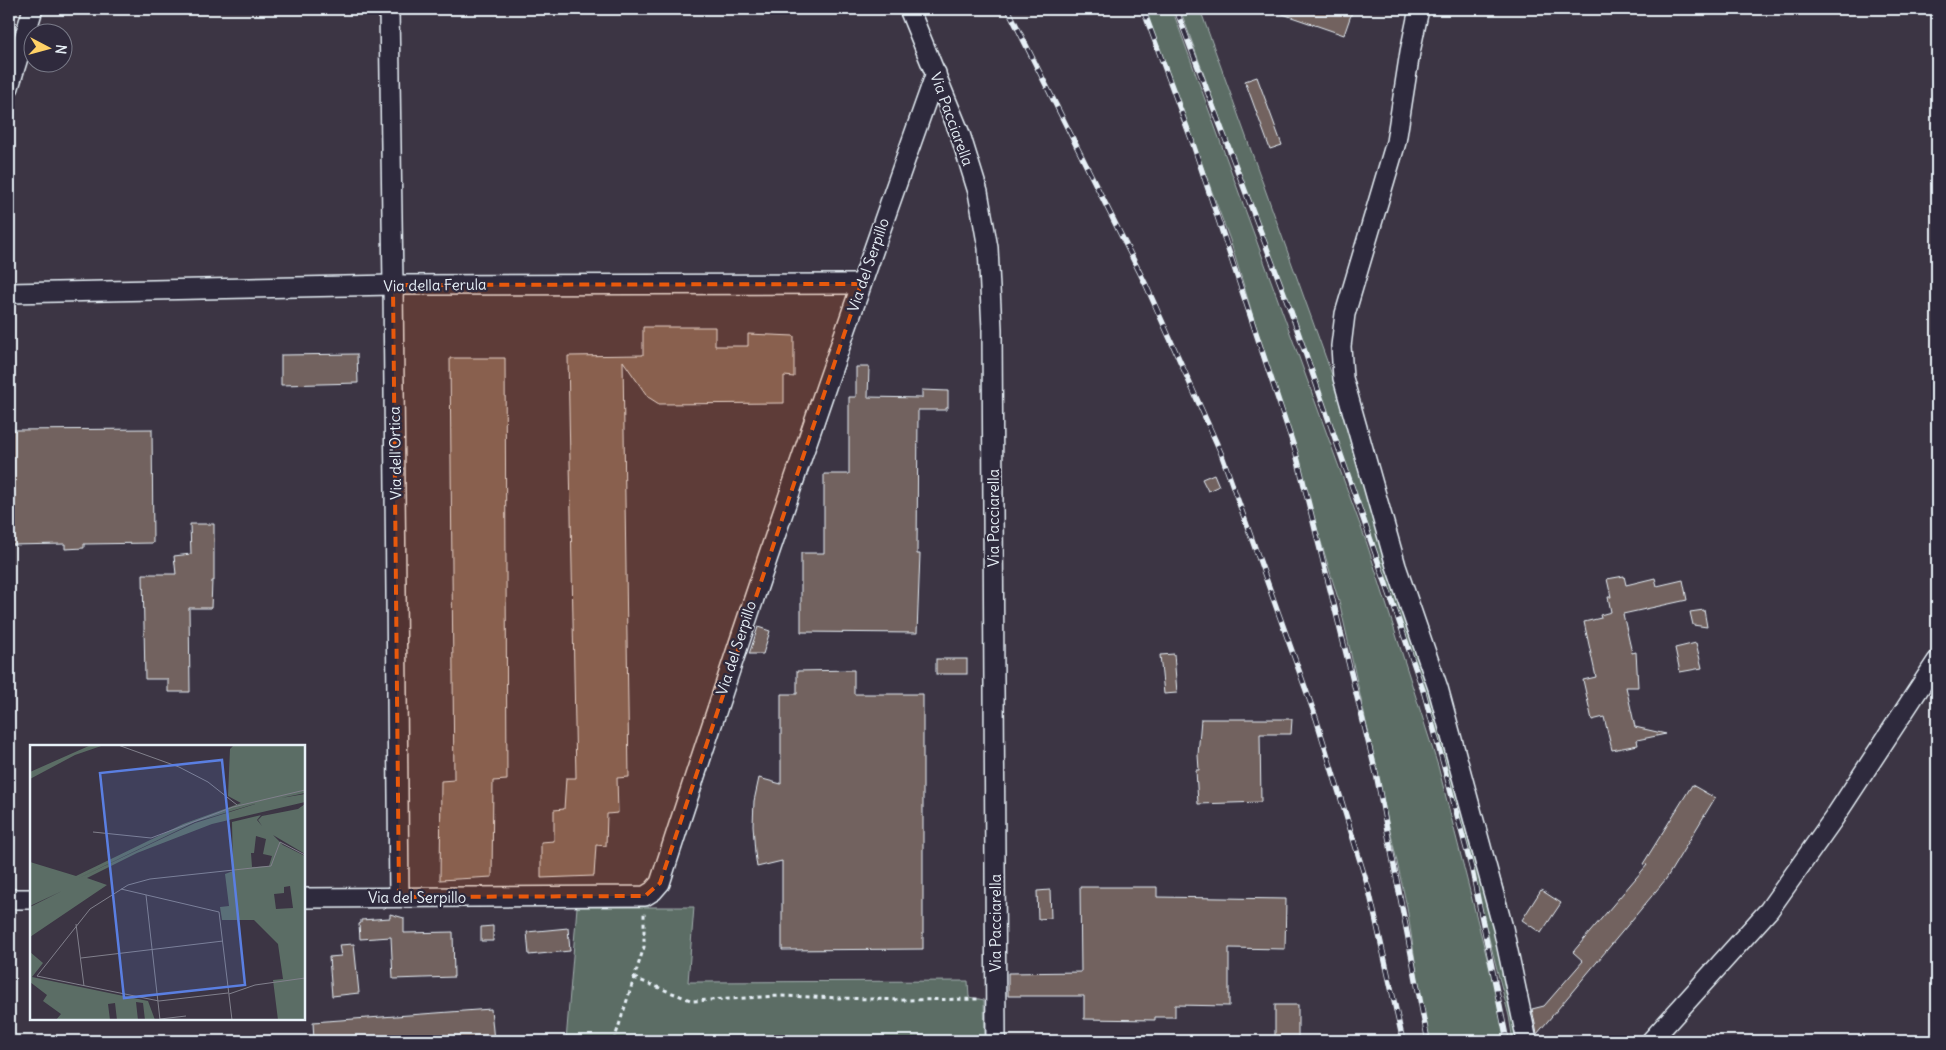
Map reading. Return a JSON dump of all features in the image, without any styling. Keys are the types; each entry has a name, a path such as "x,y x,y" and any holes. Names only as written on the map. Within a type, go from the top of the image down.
{"street":[{"path":"9,86 33,9"},
{"name":"Via dell'Ortica","path":"388,9 393,285 399,897"},
{"name":"Via Pacciarella","path":"909,9 960,134 978,192 988,248 992,329 996,1041"},
{"path":"1419,9 1410,52 1396,142 1344,314 1341,346 1342,378 1396,566 1438,688 1503,928 1527,1041"},
{"name":"Via del Serpillo","path":"305,898 645,896 653,892 660,882 747,615 936,74"},
{"name":"Via della Ferula","path":"9,293 393,285 862,284"},
{"path":"1651,1041 1769,910 1834,818 1937,661"},
{"path":"9,899 30,899"}],"path":[{"path":"614,1041 644,947 645,896"},
{"path":"634,978 693,1001 780,996 902,1000 996,998"}],"highlighted area":[{"path":"861,284 660,883 645,896 399,897 393,285"}],"green space":[{"path":"1144,9 1172,9 1367,544 1438,766 1502,1017 1506,1041 1427,1041 1407,907 1340,605 1230,240"},
{"path":"1180,9 1200,9 1437,666 1508,905 1500,911 1529,1041 1513,1041 1509,1016 1444,764 1374,542"},
{"path":"577,907 694,907 688,982 968,981 969,997 984,1000 985,1041 566,1041"}],"building":[{"path":"1274,9 1353,9 1344,35 1274,11"},
{"path":"1257,77 1282,145 1270,149 1245,81"},
{"path":"643,327 715,327 715,346 748,346 748,334 794,336 794,377 784,376 784,403 659,404 648,397 623,361 629,777 617,778 618,813 607,814 606,846 596,845 594,876 541,878 541,842 554,841 554,810 564,809 566,778 576,778 568,356 643,355"},
{"path":"357,354 358,383 281,385 281,355"},
{"path":"450,358 505,358 507,780 493,781 492,877 440,880 441,781 454,780"},
{"path":"856,367 869,367 868,397 922,398 922,390 948,391 948,408 946,410 918,410 917,554 920,554 917,633 801,632 801,553 824,553 824,474 849,474 849,397 856,397"},
{"path":"152,429 153,543 84,544 84,548 65,549 65,544 9,545 9,430"},
{"path":"1214,474 1219,486 1208,491 1202,479"},
{"path":"190,524 214,524 214,581 212,581 211,608 189,608 190,692 168,692 168,679 145,679 143,574 176,574 174,556 191,554"},
{"path":"1624,576 1626,585 1655,578 1657,586 1683,580 1687,600 1623,614 1632,653 1636,652 1638,687 1626,687 1635,727 1666,734 1637,740 1638,745 1612,750 1604,717 1592,720 1583,680 1596,677 1584,622 1601,618 1600,615 1611,612 1608,597 1611,597 1607,579"},
{"path":"1704,610 1707,627 1693,625 1690,612"},
{"path":"758,627 770,631 763,654 749,654"},
{"path":"1696,643 1702,668 1680,672 1675,648"},
{"path":"1174,654 1177,693 1164,694 1160,655"},
{"path":"936,659 967,659 967,674 936,674"},
{"path":"854,670 854,694 923,694 923,949 782,950 782,861 757,867 755,853 754,801 759,778 781,784 781,694 797,694 797,671"},
{"path":"1201,719 1292,719 1291,734 1260,734 1261,802 1198,804 1196,770 1199,770 1198,755"},
{"path":"1692,785 1715,798 1666,879 1537,1034 1532,1009 1544,1006 1583,961 1573,952 1647,865 1643,864"},
{"path":"1080,887 1157,887 1157,897 1286,899 1285,949 1229,948 1229,1006 1175,1005 1175,1017 1155,1017 1155,1020 1084,1019 1084,996 1008,996 1008,973 1081,972"},
{"path":"1050,890 1051,918 1038,919 1037,891"},
{"path":"1541,890 1561,903 1541,933 1522,920"},
{"path":"390,914 404,918 404,933 453,932 454,977 393,979 391,937 360,939 359,924 361,920 390,918"},
{"path":"493,926 493,941 481,941 481,927"},
{"path":"568,928 570,951 529,955 527,932"},
{"path":"354,944 359,993 332,996 329,957 341,956 339,945"},
{"path":"1275,1005 1298,1005 1298,1037 1275,1037"},
{"path":"491,1009 494,1041 314,1041 313,1022"}],"railway":[{"path":"1008,9 1146,285 1221,453 1316,718 1369,890 1403,1041"},
{"path":"1143,9 1192,141 1296,453 1376,773 1428,1041"},
{"path":"1176,9 1290,309 1424,693 1472,870 1507,1041"}]}
